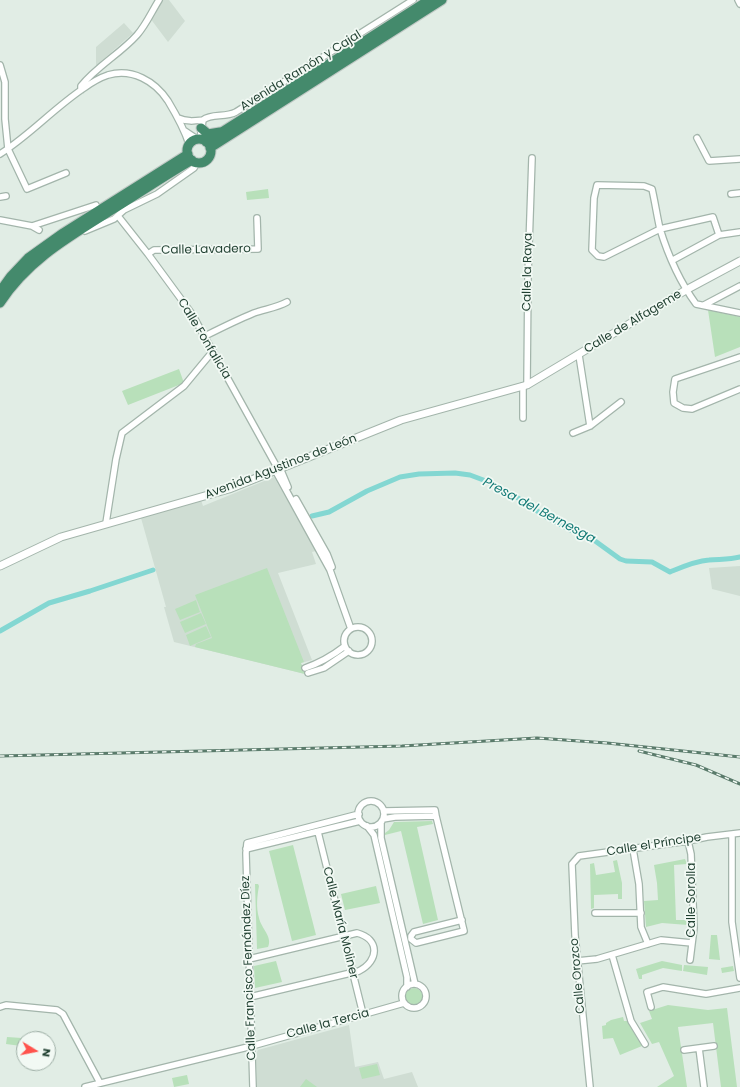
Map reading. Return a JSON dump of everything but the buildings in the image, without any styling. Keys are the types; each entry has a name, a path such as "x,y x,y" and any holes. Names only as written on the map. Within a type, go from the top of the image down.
{"highway":[{"path":"0,303 11,287 28,268 43,256 197,149 429,0"},
{"path":"0,291 11,276 28,258 63,233 197,149 442,0"},
{"path":"202,124 208,134 223,132"}],"street":[{"path":"81,90 81,86 85,81 137,36 159,0"},
{"name":"Avenida Ramón y Cajal","path":"178,118 202,124 207,117 231,115 413,0"},
{"path":"738,0 740,4"},
{"path":"0,65 5,82 5,119 8,149 27,189 66,173"},
{"path":"0,154 21,139 59,106 81,90 107,76 124,74 136,76 149,81 160,91 197,149"},
{"path":"70,237 114,219 124,210 164,190 194,168 202,124"},
{"path":"185,131 197,149"},
{"path":"697,138 709,161 740,159"},
{"name":"Calle la Raya","path":"523,418 532,158"},
{"path":"719,235 713,217 660,229 604,257 598,256 592,250 594,198 597,185 644,186 652,189 660,229 686,290 696,304 740,313"},
{"path":"731,194 740,193"},
{"path":"0,197 6,196"},
{"path":"32,226 96,205"},
{"name":"Calle Fonfalicia","path":"118,216 192,314 205,336 278,469 330,570 352,629"},
{"name":"Calle Lavadero","path":"148,254 154,250 258,249 257,218"},
{"path":"0,220 32,226 39,230"},
{"path":"673,260 719,235 740,232"},
{"name":"Calle de Alfageme","path":"525,386 686,290 740,261"},
{"path":"704,305 740,286"},
{"path":"205,336 234,321 276,308 287,302"},
{"path":"106,523 116,459 122,433 184,386 213,351"},
{"path":"579,355 590,426"},
{"path":"740,357 675,379 673,392 674,403 683,408 692,409 740,389"},
{"name":"Avenida Agustinos de León","path":"1,563 61,537 219,492 401,420 525,386"},
{"path":"573,433 590,426 621,402"},
{"path":"360,627 370,633 372,644 369,650 365,653 359,655 354,654 345,646 344,640 346,634 352,629 360,627"},
{"path":"345,646 334,656 306,671 324,668 349,651"},
{"path":"359,818 361,807 364,804 372,802 380,804 384,811 381,838 415,984"},
{"path":"384,811 435,810 462,920 464,931 416,943 411,939 414,932 462,920"},
{"path":"367,826 374,827 382,821 396,817 436,816"},
{"path":"359,818 374,834 407,977 407,987 402,995 404,1003 410,1008 416,1009 425,1003 427,996 422,986 415,984 407,987"},
{"path":"359,818 318,832 246,849 247,843 359,818"},
{"name":"Calle María Moliner","path":"318,832 363,1014"},
{"name":"Calle el Príncipe","path":"572,864 580,856 740,833"},
{"path":"732,834 732,922 740,978"},
{"name":"Calle Sorolla","path":"688,841 691,854 694,928 690,960"},
{"name":"Calle Francisco Fernández Díez","path":"246,849 253,1087"},
{"path":"633,849 639,884 641,927 648,944"},
{"name":"Calle Orozco","path":"572,864 573,917 590,1087"},
{"path":"594,913 641,912"},
{"path":"249,960 357,933 369,939 373,945 374,952 370,964 360,971 250,998"},
{"path":"577,961 597,959 661,940 692,943"},
{"path":"612,955 630,1021 645,1044"},
{"path":"651,1007 647,992 663,987 706,994 740,988"},
{"name":"Calle la Tercia","path":"85,1087 252,1046 404,1003"},
{"path":"0,1007 6,1005 57,1010 62,1014 100,1083"},
{"path":"684,1050 714,1046"},
{"path":"699,1048 704,1087"}],"shaded area":[{"path":"162,0 169,0 185,21 168,42 150,18"},
{"path":"124,23 133,33 96,66 96,47"},
{"path":"274,477 316,551 312,552 316,564 278,573 312,660 301,663 305,674 174,642 164,607 166,607 141,518 201,500 203,506"},
{"path":"740,566 740,596 712,589 709,568"},
{"path":"349,1025 355,1067 378,1062 384,1079 412,1072 418,1087 257,1087 256,1054 258,1050"}],"green space":[{"path":"268,189 269,198 247,200 246,192"},
{"path":"708,310 740,317 740,347 715,357"},
{"path":"179,369 184,383 128,405 122,391"},
{"path":"267,568 304,662 301,663 305,674 195,647 196,644 212,638 195,595"},
{"path":"196,600 200,612 180,620 175,609"},
{"path":"201,613 206,624 185,633 180,622"},
{"path":"206,626 211,637 190,646 186,635"},
{"path":"432,821 433,824 417,827 438,920 423,924 401,831 385,835 385,833 394,822"},
{"path":"293,845 316,935 292,941 269,851"},
{"path":"685,859 687,864 674,865 676,920 688,920 688,925 662,923 646,927 644,901 658,900 654,865"},
{"path":"617,860 622,883 622,899 618,899 618,894 594,895 594,908 591,909 590,864 594,863 596,875 615,872 613,861"},
{"path":"255,884 258,884 259,886 257,910 260,922 269,940 268,947 257,949"},
{"path":"376,886 380,903 345,910 341,894"},
{"path":"711,935 717,935 720,960 709,959"},
{"path":"276,961 282,982 255,988 254,966"},
{"path":"662,961 682,965 682,971 663,968 642,975 642,979 639,979 636,969"},
{"path":"684,965 708,967 707,975 683,971"},
{"path":"733,966 734,971 722,973 721,968"},
{"path":"414,988 420,991 423,997 420,1003 414,1006 408,1003 405,997 408,991"},
{"path":"668,1005 708,1010 727,1008 737,1087 721,1087 713,1023 678,1027 687,1087 657,1087 674,1076 659,1042 652,1044 640,1023 652,1019 649,1011"},
{"path":"623,1017 624,1021 627,1021 642,1046 620,1055 613,1038 603,1039 602,1026 606,1025 606,1023 611,1020"},
{"path":"7,1037 16,1038 16,1045 6,1044"},
{"path":"377,1064 380,1075 362,1079 359,1068"},
{"path":"187,1075 189,1084 174,1087 172,1078"},
{"path":"306,1079 317,1087 300,1087"}],"waterway":[{"name":"Presa del Bernesga","path":"312,516 329,512 367,491 400,477 419,474 455,473 470,475 486,481 518,498 546,517 582,536 591,538 620,559 626,561 652,562 670,572 689,564 709,560 732,559 740,557"},
{"name":"Presa del Bernesga","path":"0,631 49,603 153,570"}],"railway":[{"path":"0,756 402,746 537,738 607,743 740,757"},
{"path":"639,751 696,765 740,784"}]}
